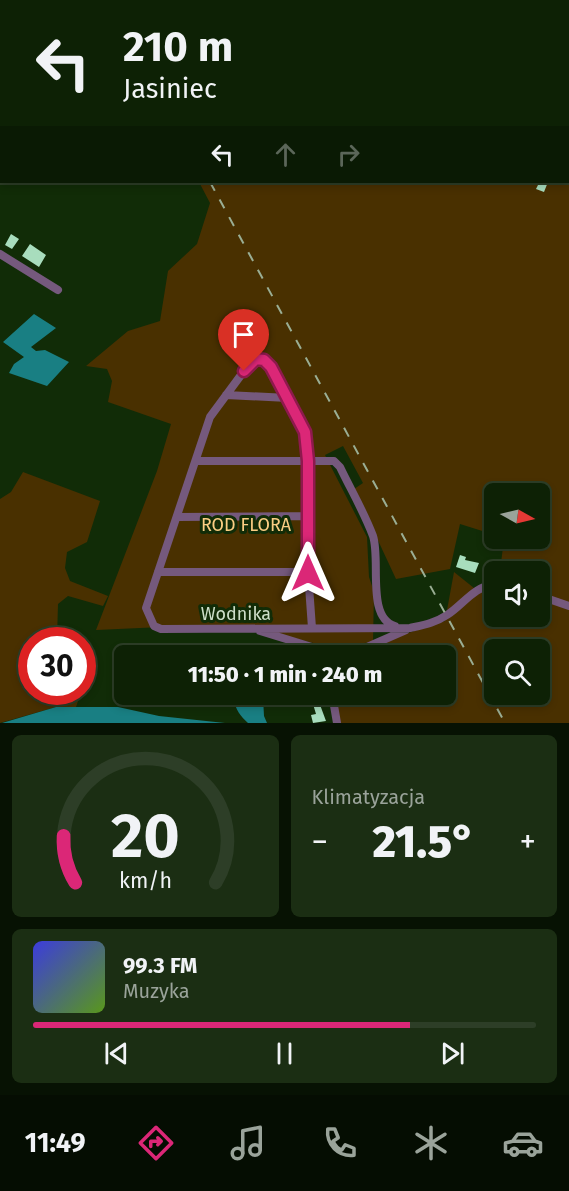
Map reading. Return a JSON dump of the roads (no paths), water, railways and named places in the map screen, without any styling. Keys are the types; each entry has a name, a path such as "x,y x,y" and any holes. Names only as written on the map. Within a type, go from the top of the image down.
{"street":[{"path":"0,254 58,290"},
{"path":"308,573 158,572 210,417 244,371 256,359 264,360 271,367 305,432 308,461 308,573 312,628"},
{"path":"226,395 288,398"},
{"path":"196,460 334,461 340,467 373,538 378,607 382,618 388,624 410,628"},
{"path":"177,517 308,516"},
{"name":"Wodnika","path":"158,572 146,608 154,626 161,629 410,628"},
{"path":"372,645 410,628 434,622 457,608 484,586"},
{"path":"550,599 569,606"},
{"path":"253,629 305,645"},
{"path":"334,705 338,723"}],"water":[{"path":"34,314 56,328 31,347 36,351 45,350 69,362 47,386 9,373 14,364 24,357 3,342"},
{"path":"235,705 263,705 267,723 248,723"},
{"path":"56,707 118,707 159,716 225,723 2,723"}],"railway":[{"path":"211,183 505,723"}],"park label":[{"name":"ROD FLORA","path":"246,525"}]}
